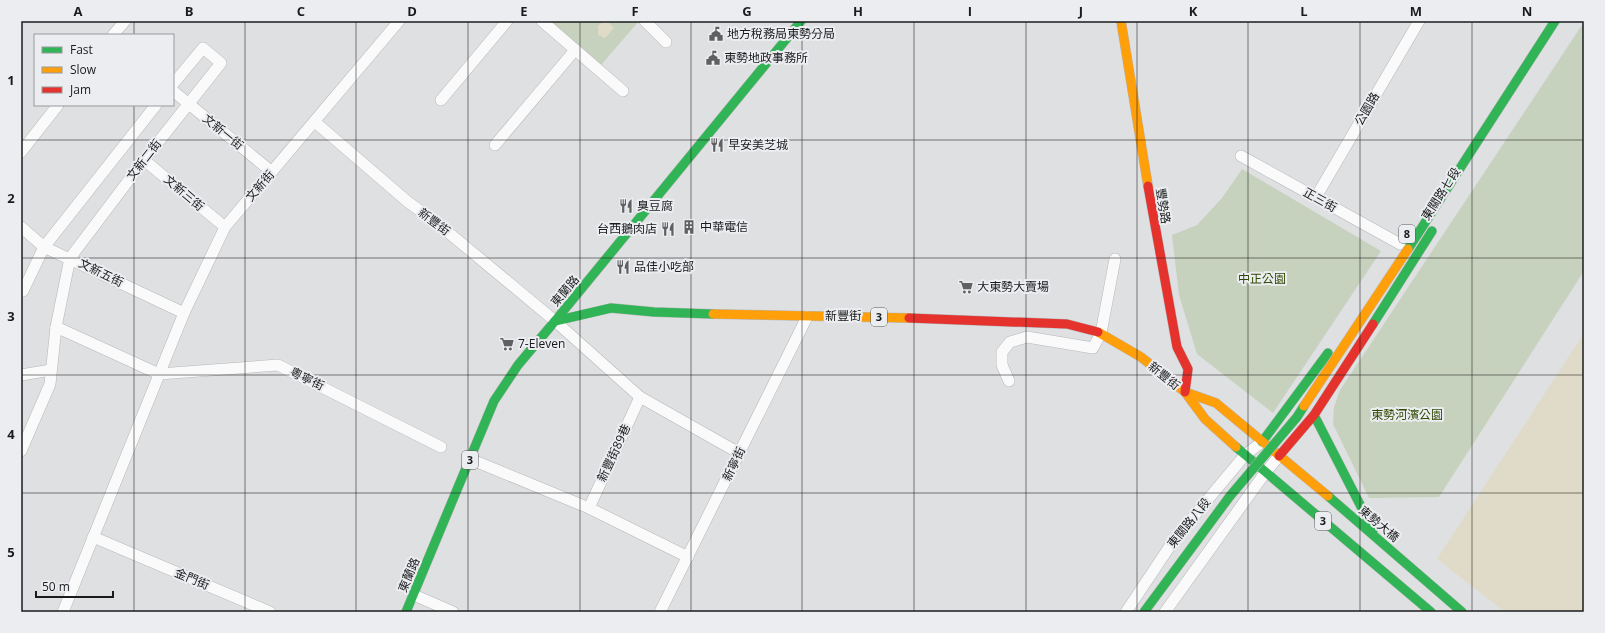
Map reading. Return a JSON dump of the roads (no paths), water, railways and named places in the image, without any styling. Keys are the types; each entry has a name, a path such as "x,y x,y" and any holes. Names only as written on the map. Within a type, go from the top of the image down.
{"main road":[{"name":"東蘭路","path":"406,612 494,402 518,365 801,21"},
{"name":"豐勢路","path":"1121,21 1156,239 1177,347 1188,369 1185,392"},
{"name":"東關路七段","path":"1262,442 1337,341 1404,246 1546,21"},
{"path":"1144,612 1164,583 1230,496 1297,417 1404,246 1555,21"},
{"path":"1493,134 1566,21"},
{"name":"東關路七段","path":"1279,456 1314,415 1438,221"},
{"name":"新豐街","path":"555,321 611,308 654,312 807,317 838,315 1067,324 1101,332 1141,357 1185,392"},
{"path":"1337,341 1354,352"},
{"name":"3","path":"1185,392 1216,403 1279,456"},
{"name":"3","path":"1185,392 1205,420 1265,473 1431,612"},
{"path":"1314,415 1376,536"},
{"name":"東勢大橋","path":"1279,456 1376,536 1462,612"}],"street":[{"name":"文新街","path":"159,374 184,313 224,227 315,122 399,21"},
{"path":"441,100 507,21"},
{"path":"542,21 623,91"},
{"path":"645,21 666,42"},
{"name":"公園路","path":"1316,197 1419,21"},
{"name":"文新二街","path":"56,327 70,258 144,160 221,63 203,48 174,83"},
{"path":"495,145 575,50"},
{"name":"文新一街","path":"174,92 272,172"},
{"path":"21,152 57,106"},
{"name":"文新二街","path":"23,291 44,246 155,106"},
{"name":"新豐街","path":"315,122 408,202 437,223 555,321 640,397 739,454"},
{"name":"正三街","path":"1241,156 1404,246"},
{"name":"文新三街","path":"144,160 224,227"},
{"name":"文新五街","path":"21,227 44,246 184,313"},
{"path":"1009,381 1002,365 1002,352 1010,342 1027,338 1093,348 1101,332 1115,259"},
{"name":"新寧街","path":"660,612 807,317"},
{"path":"21,451 50,384 56,327"},
{"name":"粵寧街","path":"56,327 159,374 278,365 441,448"},
{"path":"21,375 51,370"},
{"path":"63,612 159,374"},
{"name":"新豐街89巷","path":"589,508 640,397"},
{"name":"東關路八段","path":"1126,612 1174,540 1245,455 1262,442"},
{"path":"1165,612 1265,473 1279,456"},
{"path":"470,459 589,508 688,557"},
{"name":"金門街","path":"92,537 270,612"},
{"path":"414,595 453,612"}],"place":[{"name":"地方稅務局東勢分局","path":"716,34"},
{"name":"東勢地政事務所","path":"713,58"},
{"name":"早安美芝城","path":"717,145"},
{"name":"臭豆腐","path":"626,206"},
{"name":"中華電信","path":"689,227"},
{"name":"台西鵝肉店","path":"668,229"},
{"name":"品佳小吃部","path":"623,267"},
{"name":"大東勢大賣場","path":"966,287"},
{"name":"7-Eleven","path":"507,344"}],"park label":[{"name":"中正公園","path":"1262,279"},
{"name":"東勢河濱公園","path":"1407,415"}]}
